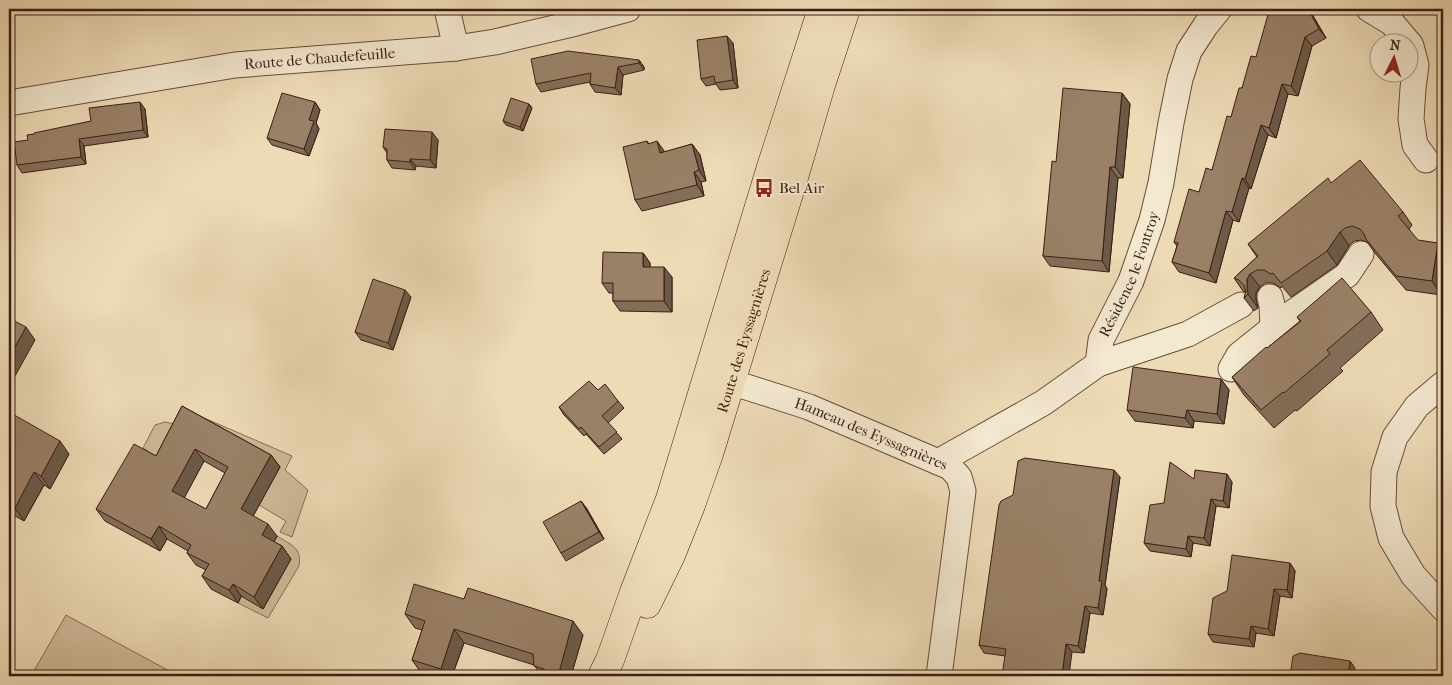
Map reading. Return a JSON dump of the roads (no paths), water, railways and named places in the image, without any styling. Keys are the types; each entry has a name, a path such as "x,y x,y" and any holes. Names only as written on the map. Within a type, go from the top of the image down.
{"main road":[{"name":"Route des Eyssagnières","path":"606,668 670,499 758,208 822,9"},
{"name":"Route des Eyssagnières","path":"606,668 650,599 692,504 795,174 820,85 846,9"}],"street":[{"path":"446,9 456,48"},
{"name":"Route de Chaudefeuille","path":"9,104 235,65 456,48 507,40 576,24 628,9"},
{"path":"820,85 824,49 837,9"},
{"name":"Résidence le Fontroy","path":"1098,364 1101,340 1131,281 1152,220 1180,79 1189,51 1219,9"},
{"path":"1368,9 1392,23 1400,32"},
{"path":"1414,82 1412,128 1415,145 1426,160"},
{"path":"731,382 725,375 723,366 754,260 758,208"},
{"path":"1231,369 1239,355 1284,318 1346,275 1361,254"},
{"path":"1270,297 1273,328"},
{"path":"938,462 1043,403 1098,364 1188,334 1241,305"},
{"path":"704,391 720,382 731,382"},
{"name":"Hameau des Eyssagnières","path":"731,382 809,407 950,467 959,477 963,491 939,676"},
{"path":"1443,384 1417,406 1395,437 1384,472 1383,506 1392,538 1413,575 1443,608"}],"place":[{"name":"Bel Air","path":"764,188"}]}
